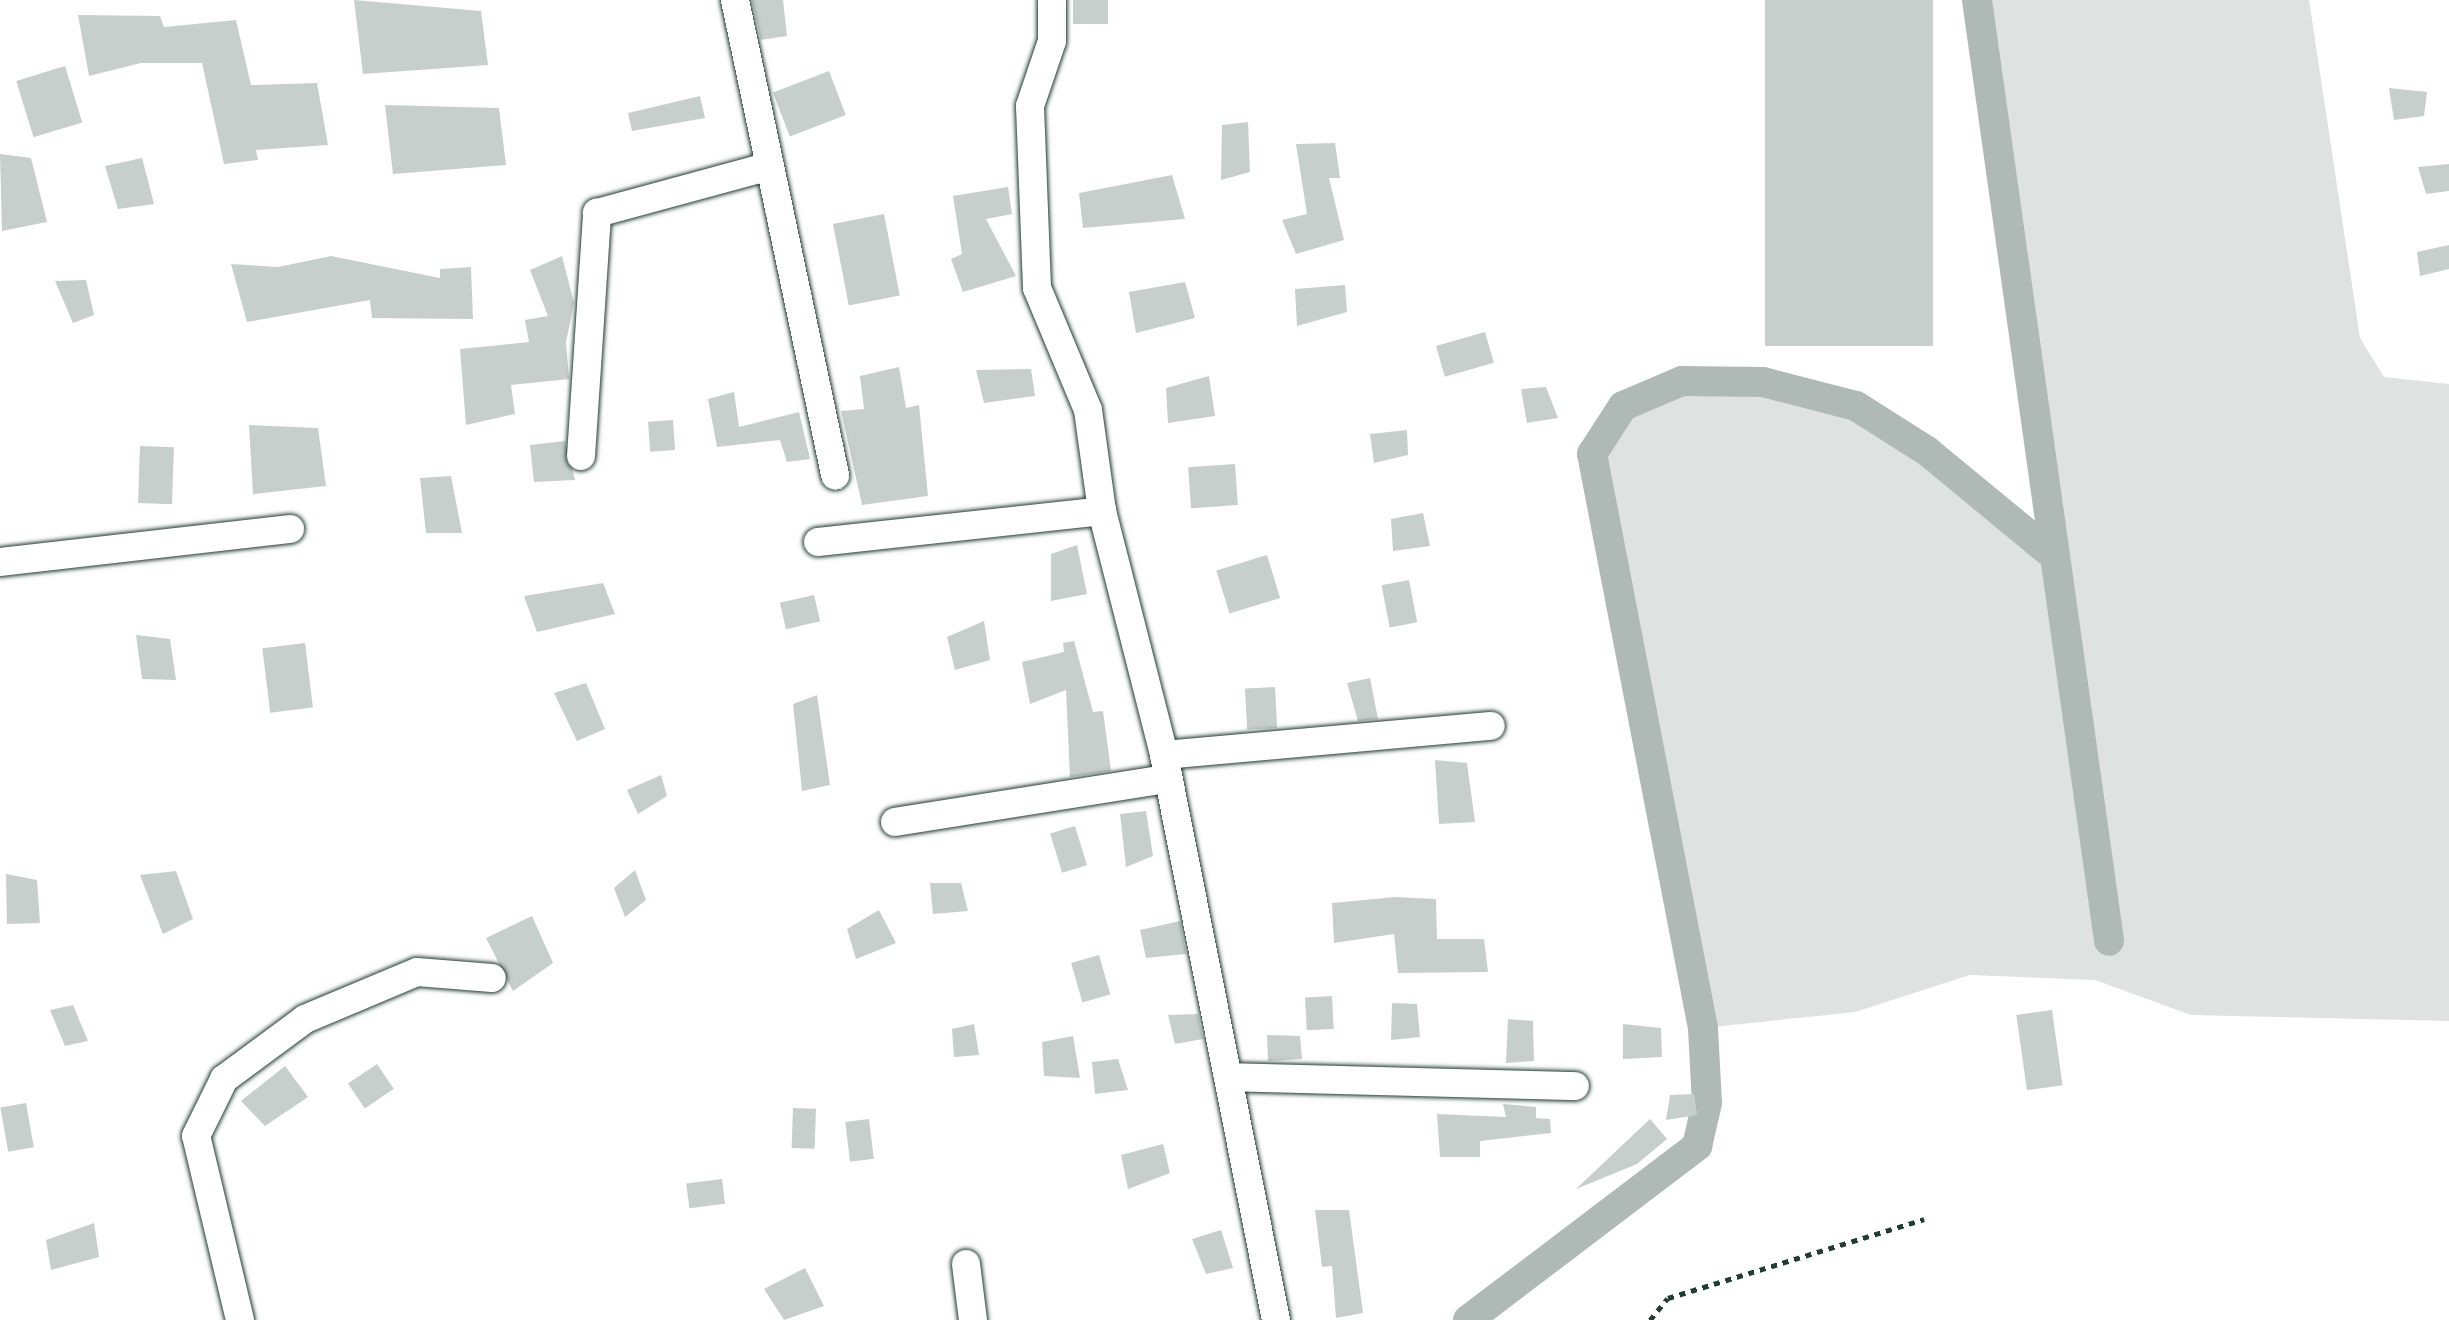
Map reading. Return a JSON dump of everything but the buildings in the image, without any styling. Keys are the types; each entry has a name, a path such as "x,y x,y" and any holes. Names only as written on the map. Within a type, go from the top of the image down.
{"street":[{"path":"735,0 766,167 835,476"},
{"path":"1052,0 1052,41 1030,106 1037,288 1088,410 1102,511 1165,767 1276,1320"},
{"path":"581,456 597,213 766,167"},
{"path":"818,542 1102,511"},
{"path":"0,562 290,529"},
{"path":"895,822 1165,767 1491,726"},
{"path":"240,1320 196,1136 203,1108 224,1079 305,1019 417,972 492,978"},
{"path":"1229,1077 1575,1086"},
{"path":"966,1264 973,1320"}],"path":[{"path":"1650,1320 1668,1298 1924,1219"}],"shaded area":[{"path":"1977,0 2309,0 2360,338 2384,377 2449,384 2449,1021 2191,1015 2095,980 1970,975 1855,1012 1703,1028 1592,454 1623,406 1682,381 1763,382 1856,406 1927,451 2052,554"}],"waterway":[{"path":"1977,0 2109,941"},
{"path":"1468,1320 1697,1146 1707,1103 1703,1028 1592,454 1623,406 1682,381 1763,382 1856,406 1927,451 2053,555"}]}
